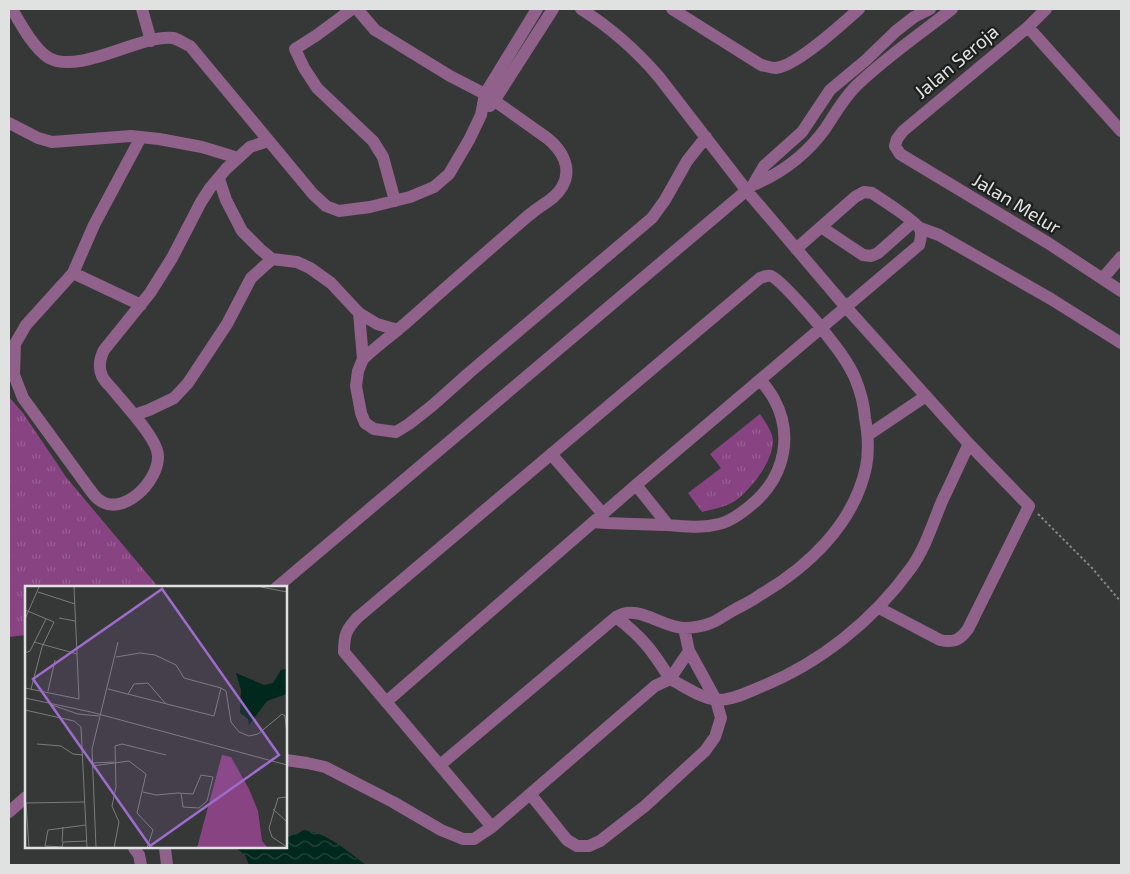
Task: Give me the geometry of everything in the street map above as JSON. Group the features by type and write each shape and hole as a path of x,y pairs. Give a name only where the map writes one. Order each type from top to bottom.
{"street":[{"path":"12,9 23,28 40,50 48,58 61,62 85,60 150,40 173,38 190,46 312,194 326,206 339,211 370,207 395,201 434,187 449,174 469,140 537,9"},
{"path":"142,9 150,40"},
{"path":"352,9 317,35 295,48 304,68 317,88 373,141 383,157 395,201"},
{"path":"357,9 375,30 450,76 490,97 555,144 565,159 567,172 563,186 556,195 503,237 363,359 358,371 356,386 360,413 365,423 374,429 396,432 410,424 652,218 687,161 706,138"},
{"path":"490,97 553,9"},
{"path":"581,9 615,33 646,62 706,138 750,188 796,249 845,306 969,444 1029,506 963,637 949,642 940,640 879,608"},
{"path":"672,9 761,66 777,68 789,64 811,49 859,9"},
{"path":"278,586 750,188 774,176 807,150 826,128 845,98 870,65 880,46 914,17 930,9"},
{"path":"750,188 764,166 802,132 830,90 890,55 952,9"},
{"name":"Jalan Seroja","path":"895,146 897,139 903,132 1046,9"},
{"path":"1028,26 1121,131"},
{"path":"9,123 38,138 52,142 131,136 159,138 202,147 238,158"},
{"path":"141,137 94,225 73,273 26,325 14,344 14,375 23,398 98,500 110,504 120,504 136,496 146,487 155,471 159,456 150,436 102,376 100,359 104,350 150,293 172,258 201,202 219,178 250,147 268,141"},
{"name":"Jalan Melur","path":"895,146 900,154 1121,290"},
{"path":"219,178 226,200 242,231 260,249 272,259 297,262 310,268 331,283 359,313 377,324 398,330"},
{"path":"796,249 855,197 864,192 872,193 916,225 939,234 1035,289 1121,343"},
{"path":"820,227 863,254 871,256 878,253 916,225"},
{"path":"386,702 845,306 919,245 921,237 916,225"},
{"path":"1102,278 1121,257"},
{"path":"134,415 150,410 174,398 188,383 227,324 251,278 272,259"},
{"path":"73,273 141,305"},
{"path":"440,765 616,617 632,612 642,614 665,624 684,628 712,623 776,586 800,568 822,548 842,521 858,493 866,466 868,435 864,409 855,379 843,356 821,328 773,277 766,276 760,278 357,618 348,629 344,639 344,652 492,827"},
{"path":"359,313 363,359"},
{"path":"551,454 598,518 693,528 720,524 746,510 768,489 780,468 785,440 783,419 774,399 761,380"},
{"path":"868,435 926,396"},
{"path":"616,617 635,631 653,650 670,679 716,700 740,696 780,680 816,658 856,629 879,608 912,567 926,542 969,444"},
{"path":"636,486 668,525"},
{"path":"531,795 567,840 577,846 589,846 600,841 652,800 705,752 715,737 721,718 716,700 689,651 684,628"},
{"path":"288,760 307,762 325,768 393,802 440,830 462,839 474,839 531,795 655,686 670,679 689,651"},
{"path":"9,812 25,798"},
{"path":"135,849 139,855 141,865"},
{"path":"165,849 167,865"}],"path":[{"path":"1029,506 1092,568 1121,602"}],"green space":[{"path":"9,397 23,413 66,477 157,586 25,586 25,635 9,637"},
{"path":"760,414 773,438 772,450 765,465 756,480 735,501 702,512 688,493 721,468 710,454"}],"water":[{"path":"304,830 313,832 344,848 366,865 249,865 245,855 237,849 288,849 288,837"}]}
